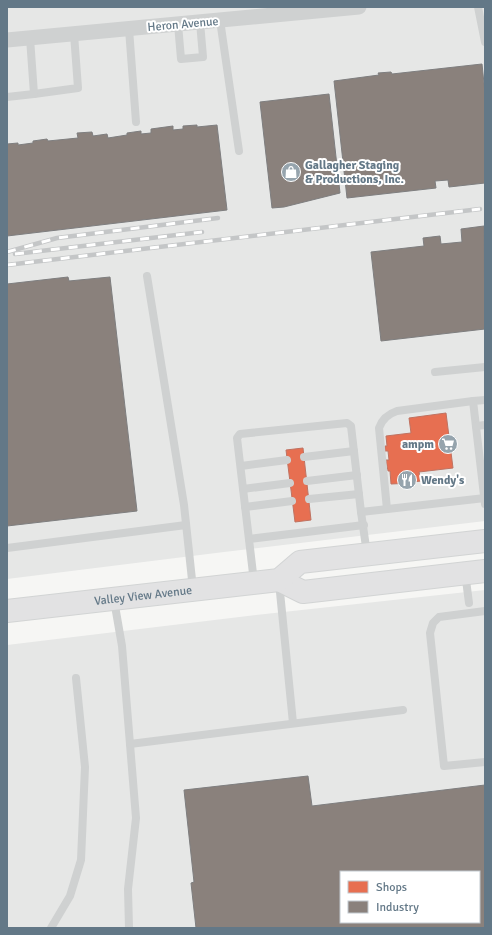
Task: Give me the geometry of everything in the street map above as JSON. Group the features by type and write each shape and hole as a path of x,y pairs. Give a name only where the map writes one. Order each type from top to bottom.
{"main road":[{"path":"476,576 303,592 279,580 300,562 485,541"},
{"name":"Valley View Avenue","path":"7,611 279,580"}],"street":[{"name":"Heron Avenue","path":"7,40 322,9 359,7"}],"lane":[{"path":"478,7 485,42"},
{"path":"220,20 239,151"},
{"path":"178,24 181,60 203,57 200,22"},
{"path":"129,29 136,122"},
{"path":"7,97 78,88 74,34"},
{"path":"30,38 34,94"},
{"path":"147,276 184,505 193,590"},
{"path":"435,372 485,367"},
{"path":"387,509 378,428 384,418 397,411 485,400"},
{"path":"361,512 485,501 482,446 476,426 473,401"},
{"path":"254,583 237,438 240,434 348,423 351,426 367,555"},
{"path":"476,426 485,425"},
{"path":"304,457 354,451"},
{"path":"240,466 288,460"},
{"path":"307,481 357,475"},
{"path":"243,489 290,483"},
{"path":"309,499 359,494"},
{"path":"245,507 292,501"},
{"path":"7,548 186,525"},
{"path":"249,539 364,525"},
{"path":"469,603 476,576"},
{"path":"279,580 293,723"},
{"path":"114,599 122,646 136,818 128,890 129,928"},
{"path":"485,611 439,617 433,623 430,633 444,766 485,762"},
{"path":"51,928 70,896 81,860 85,767 76,678"},
{"path":"130,744 402,710"}],"shaded area":[{"path":"7,7 485,7 485,521 7,579"},
{"path":"485,590 485,928 7,928 7,645 256,615"}],"building: Shops":[{"path":"446,413 453,468 419,472 421,481 391,484 390,471 388,471 386,460 389,460 388,451 385,451 385,446 387,446 386,436 411,433 409,418"},
{"path":"303,448 311,520 295,522 286,450"}],"building: Industry":[{"path":"482,64 485,93 485,183 449,187 448,180 435,181 436,188 347,198 334,81 379,75 378,73 391,72 392,74"},
{"path":"329,94 340,193 284,207 272,208 260,102"},
{"path":"197,125 197,127 217,125 227,210 7,236 7,144 18,143 18,145 47,139 48,141 78,138 77,133 92,132 93,136 107,134 108,138 141,131 141,134 151,133 151,129 173,126 173,130 183,129 183,126"},
{"path":"484,226 485,329 381,341 371,252 424,246 423,238 440,236 441,244 462,242 461,229"},
{"path":"68,277 69,281 110,277 137,511 7,526 7,284"},
{"path":"308,776 312,806 485,785 485,928 196,928 191,883 194,882 184,790"}],"railway":[{"path":"7,265 480,209"},
{"path":"7,252 57,238 218,218"},
{"path":"15,254 202,232"}],"place":[{"name":"Gallagher Staging & Productions, Inc.","path":"291,172"},
{"name":"ampm","path":"448,444"},
{"name":"Wendy's","path":"407,480"}]}
